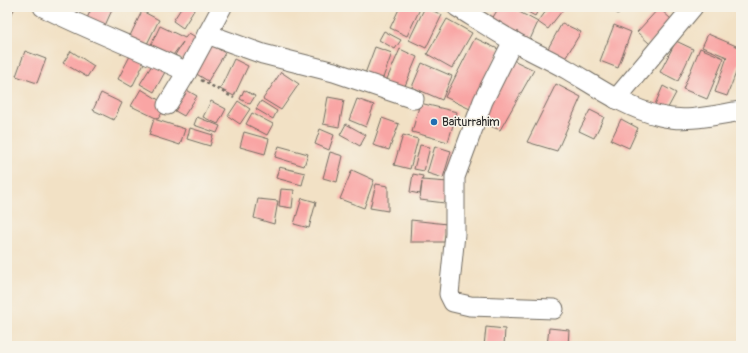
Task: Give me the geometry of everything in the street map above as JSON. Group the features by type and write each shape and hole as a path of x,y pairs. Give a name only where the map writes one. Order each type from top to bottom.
{"street":[{"path":"43,7 187,72"},
{"path":"167,105 187,72 222,7"},
{"path":"457,7 513,41 548,58 616,99 641,110 663,117 678,118 703,117 741,111"},
{"path":"616,99 693,7"},
{"path":"207,34 263,54 368,82 414,99"},
{"path":"513,41 483,101 455,177 455,234 449,294 453,302 470,306 554,309"}],"path":[{"path":"187,72 234,98"}],"building":[{"path":"7,7 15,8 7,22"},
{"path":"92,7 105,7 112,10 103,30 85,23"},
{"path":"182,7 196,7 183,28 173,21"},
{"path":"400,7 415,7 420,9 407,36 390,28"},
{"path":"425,7 442,15 426,48 409,40"},
{"path":"499,7 510,7 538,22 528,44 488,26"},
{"path":"519,7 540,7 535,16"},
{"path":"549,7 565,7 548,29 538,22"},
{"path":"608,7 623,7 618,14"},
{"path":"659,8 672,20 650,44 637,32"},
{"path":"142,11 159,20 145,48 128,40"},
{"path":"447,19 472,33 452,68 427,54"},
{"path":"562,23 581,32 563,62 546,52"},
{"path":"614,25 631,32 618,68 600,61"},
{"path":"160,26 185,38 189,33 202,41 188,63 175,55 183,42 173,55 148,51"},
{"path":"384,31 401,40 395,49 379,40"},
{"path":"708,34 741,48 741,60 727,96 715,92 727,57 702,47"},
{"path":"475,38 500,50 470,109 445,97"},
{"path":"676,41 693,49 678,81 660,72"},
{"path":"207,42 225,53 208,81 190,70"},
{"path":"375,47 392,53 380,86 363,79"},
{"path":"700,48 724,58 707,99 683,89"},
{"path":"400,49 417,57 402,93 384,86"},
{"path":"25,51 46,59 37,83 16,76"},
{"path":"71,51 94,66 87,77 63,63"},
{"path":"130,56 144,63 132,87 118,79"},
{"path":"234,59 248,66 234,96 220,89"},
{"path":"511,59 534,70 500,130 476,120"},
{"path":"422,63 452,76 442,100 412,87"},
{"path":"152,65 165,72 154,92 140,84"},
{"path":"281,72 299,84 281,110 263,99"},
{"path":"556,84 581,97 557,151 527,142"},
{"path":"663,86 676,93 663,117 653,109"},
{"path":"183,88 197,96 184,116 170,108"},
{"path":"141,89 167,105 158,119 131,106"},
{"path":"244,90 255,96 250,104 240,99"},
{"path":"101,93 122,103 114,120 93,110"},
{"path":"328,97 344,100 339,127 323,124"},
{"path":"357,99 374,105 366,127 349,120"},
{"path":"211,101 226,109 218,124 203,117"},
{"path":"238,101 250,109 240,124 228,116"},
{"path":"261,101 277,111 273,119 256,109"},
{"name":"Baiturrahim","path":"420,103 457,112 448,142 412,132"},
{"path":"590,110 604,117 594,138 579,131"},
{"path":"252,113 273,124 267,135 246,124"},
{"path":"197,117 220,126 217,133 194,125"},
{"path":"382,118 399,124 389,150 373,145"},
{"path":"154,119 185,129 180,145 149,135"},
{"path":"621,119 638,128 629,148 611,140"},
{"path":"346,124 366,135 360,146 340,135"},
{"path":"190,128 213,135 210,146 187,139"},
{"path":"320,129 334,135 329,150 315,144"},
{"path":"244,132 269,139 265,154 240,147"},
{"path":"403,135 418,139 410,169 394,165"},
{"path":"420,145 430,147 424,171 414,169"},
{"path":"279,146 308,154 304,166 275,157"},
{"path":"435,146 451,151 443,178 427,173"},
{"path":"330,152 343,156 337,182 323,178"},
{"path":"279,167 305,173 302,185 276,178"},
{"path":"352,170 374,180 364,208 340,199"},
{"path":"413,174 423,176 422,180 448,182 445,203 420,200 422,182 420,194 410,192"},
{"path":"376,184 388,186 388,211 370,208"},
{"path":"281,189 294,190 292,208 279,206"},
{"path":"302,198 316,202 309,228 294,224"},
{"path":"258,199 278,201 274,224 254,218"},
{"path":"411,220 447,224 446,242 410,242"},
{"path":"486,327 505,329 504,346 484,346"},
{"path":"549,328 569,330 568,346 547,346"}],"place":[{"name":"Baiturrahim","path":"434,122"}]}
